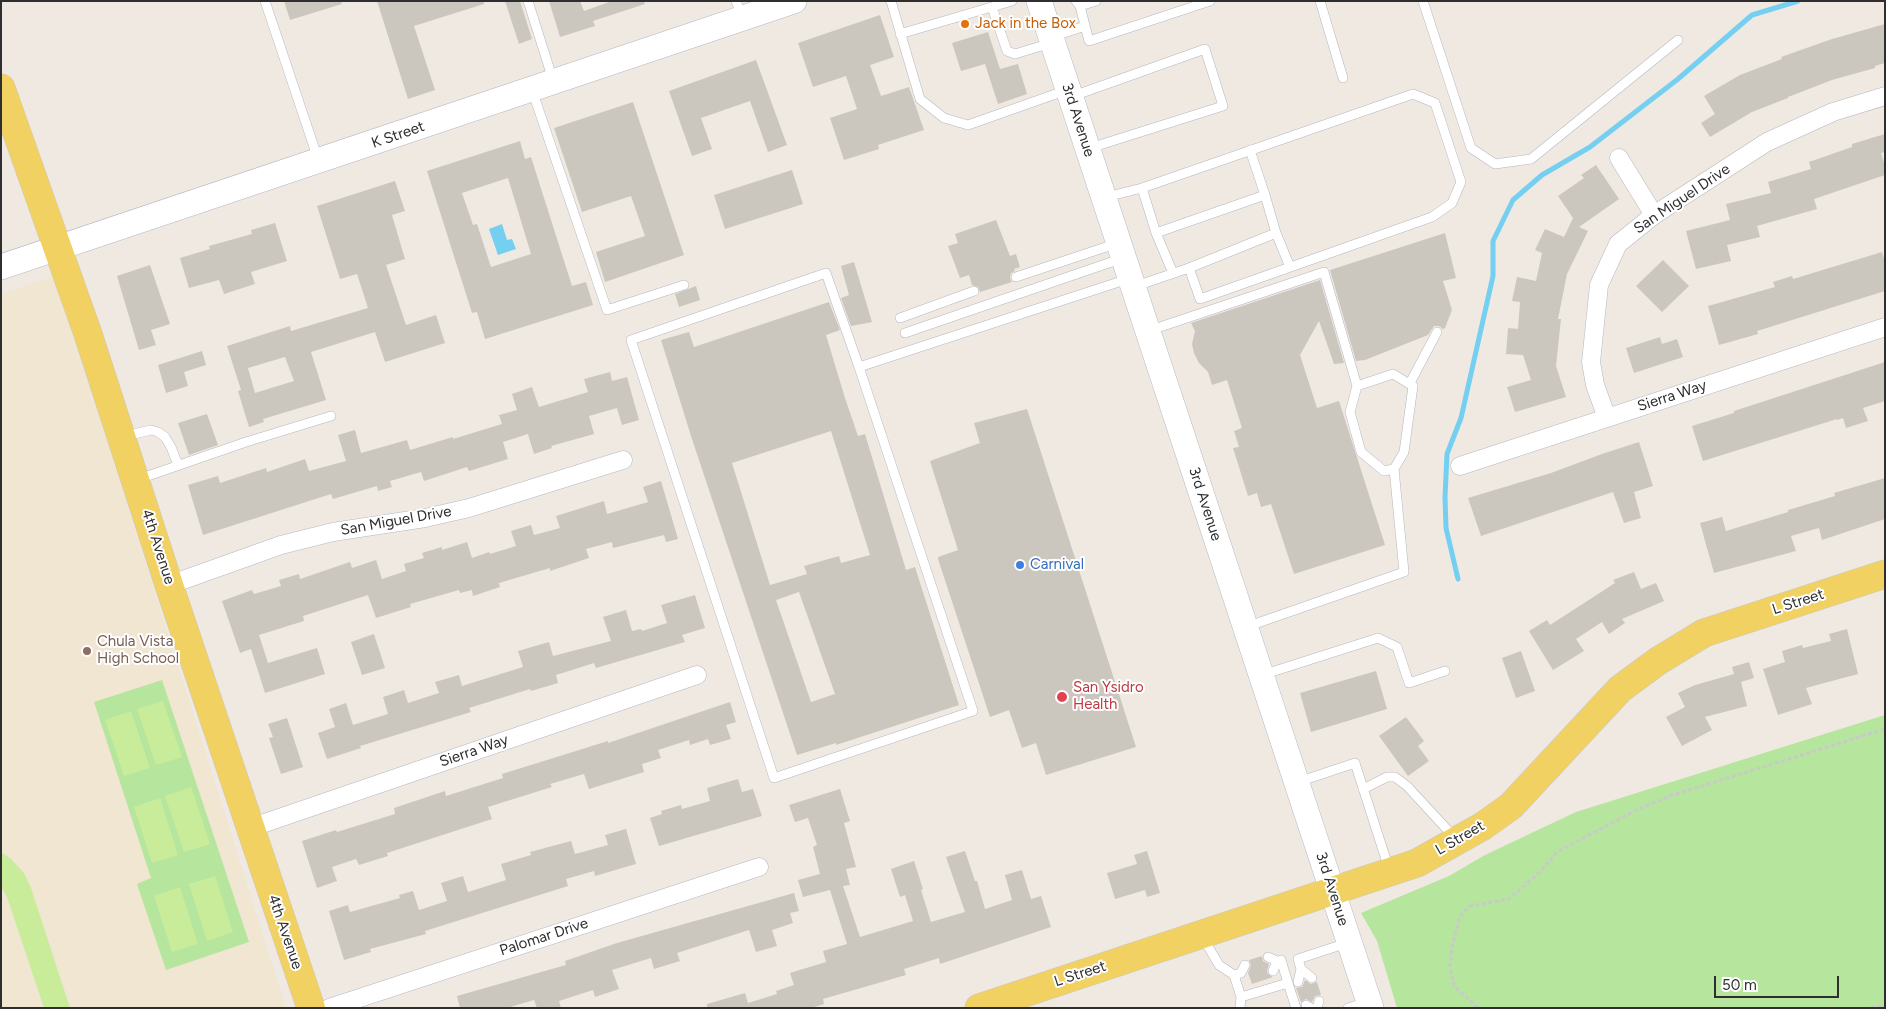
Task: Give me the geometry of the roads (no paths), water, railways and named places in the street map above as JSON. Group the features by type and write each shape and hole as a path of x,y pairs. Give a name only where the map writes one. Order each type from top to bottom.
{"main road":[{"name":"3rd Avenue","path":"1039,1 1350,942 1363,1006"},
{"name":"K Street","path":"1,267 543,86 739,10 780,4"},
{"name":"4th Avenue","path":"1,88 122,437 311,1008"},
{"name":"L Street","path":"979,1008 1416,863 1483,826 1511,806 1620,689 1658,661 1704,633 1885,574"}],"street":[{"name":"San Miguel Drive","path":"1607,418 1595,385 1592,362 1599,285 1618,244 1654,215 1767,142 1833,112 1885,96"},
{"path":"1619,158 1654,215"},
{"name":"Sierra Way","path":"1460,466 1885,327"},
{"name":"San Miguel Drive","path":"170,585 281,545 333,532 425,518 469,508 623,460"},
{"name":"Sierra Way","path":"250,828 698,674"},
{"name":"Palomar Drive","path":"329,1008 759,867"}],"lane":[{"path":"265,1 319,161"},
{"path":"528,1 543,86 607,310 684,285"},
{"path":"890,1 920,99 944,118 968,124 1205,49 1223,106 1088,149"},
{"path":"900,34 1012,1"},
{"path":"1096,1 1078,4 1089,41 1210,1"},
{"path":"1320,1 1343,78"},
{"path":"1423,1 1471,148 1495,164 1532,159 1678,40"},
{"path":"992,7 1006,51 1015,54 1085,26"},
{"path":"1104,198 1142,188 1413,94 1435,103 1462,182 1452,203 1432,217 1200,299 1189,268"},
{"path":"1250,150 1276,233 1290,267"},
{"path":"1142,188 1156,233 1173,273"},
{"path":"1156,233 1265,195"},
{"path":"1016,277 1127,266 1173,273 1276,233"},
{"path":"905,333 1127,266"},
{"path":"860,367 1127,266"},
{"path":"1148,331 1324,272 1357,386 1350,412 1361,452 1384,471 1394,469"},
{"path":"826,273 860,367 973,711 774,778 631,340 826,273"},
{"path":"900,318 974,291"},
{"path":"1410,384 1437,332"},
{"path":"1246,627 1404,572 1394,469 1404,452 1414,386 1393,374 1357,386"},
{"path":"136,480 246,442 331,416"},
{"path":"122,437 151,430 158,432 165,437 178,465"},
{"path":"1262,675 1378,638 1397,647 1409,683 1445,671"},
{"path":"1297,782 1355,762 1390,872"},
{"path":"1363,788 1387,778 1396,777 1407,786 1457,841"},
{"path":"1200,934 1219,965 1250,978"},
{"path":"1275,959 1298,959 1350,942"},
{"path":"1273,971 1275,959"},
{"path":"1275,959 1288,982 1296,1008"},
{"path":"1298,959 1301,969 1298,982"},
{"path":"1240,1008 1241,997 1238,974 1245,964"},
{"path":"1301,969 1312,978"},
{"path":"1241,997 1288,982"}],"water":[{"path":"502,224 507,240 512,239 516,249 498,255 489,229"}],"waterway":[{"path":"1458,579 1446,528 1447,454 1461,418 1493,276 1493,241 1513,200 1542,175 1590,147 1678,79 1752,15 1798,1"}],"place":[{"name":"Jack in the Box","path":"965,24"},
{"name":"Carnival","path":"1020,565"},
{"name":"Chula Vista High School","path":"87,651"},
{"name":"San Ysidro Health","path":"1062,697"}]}
